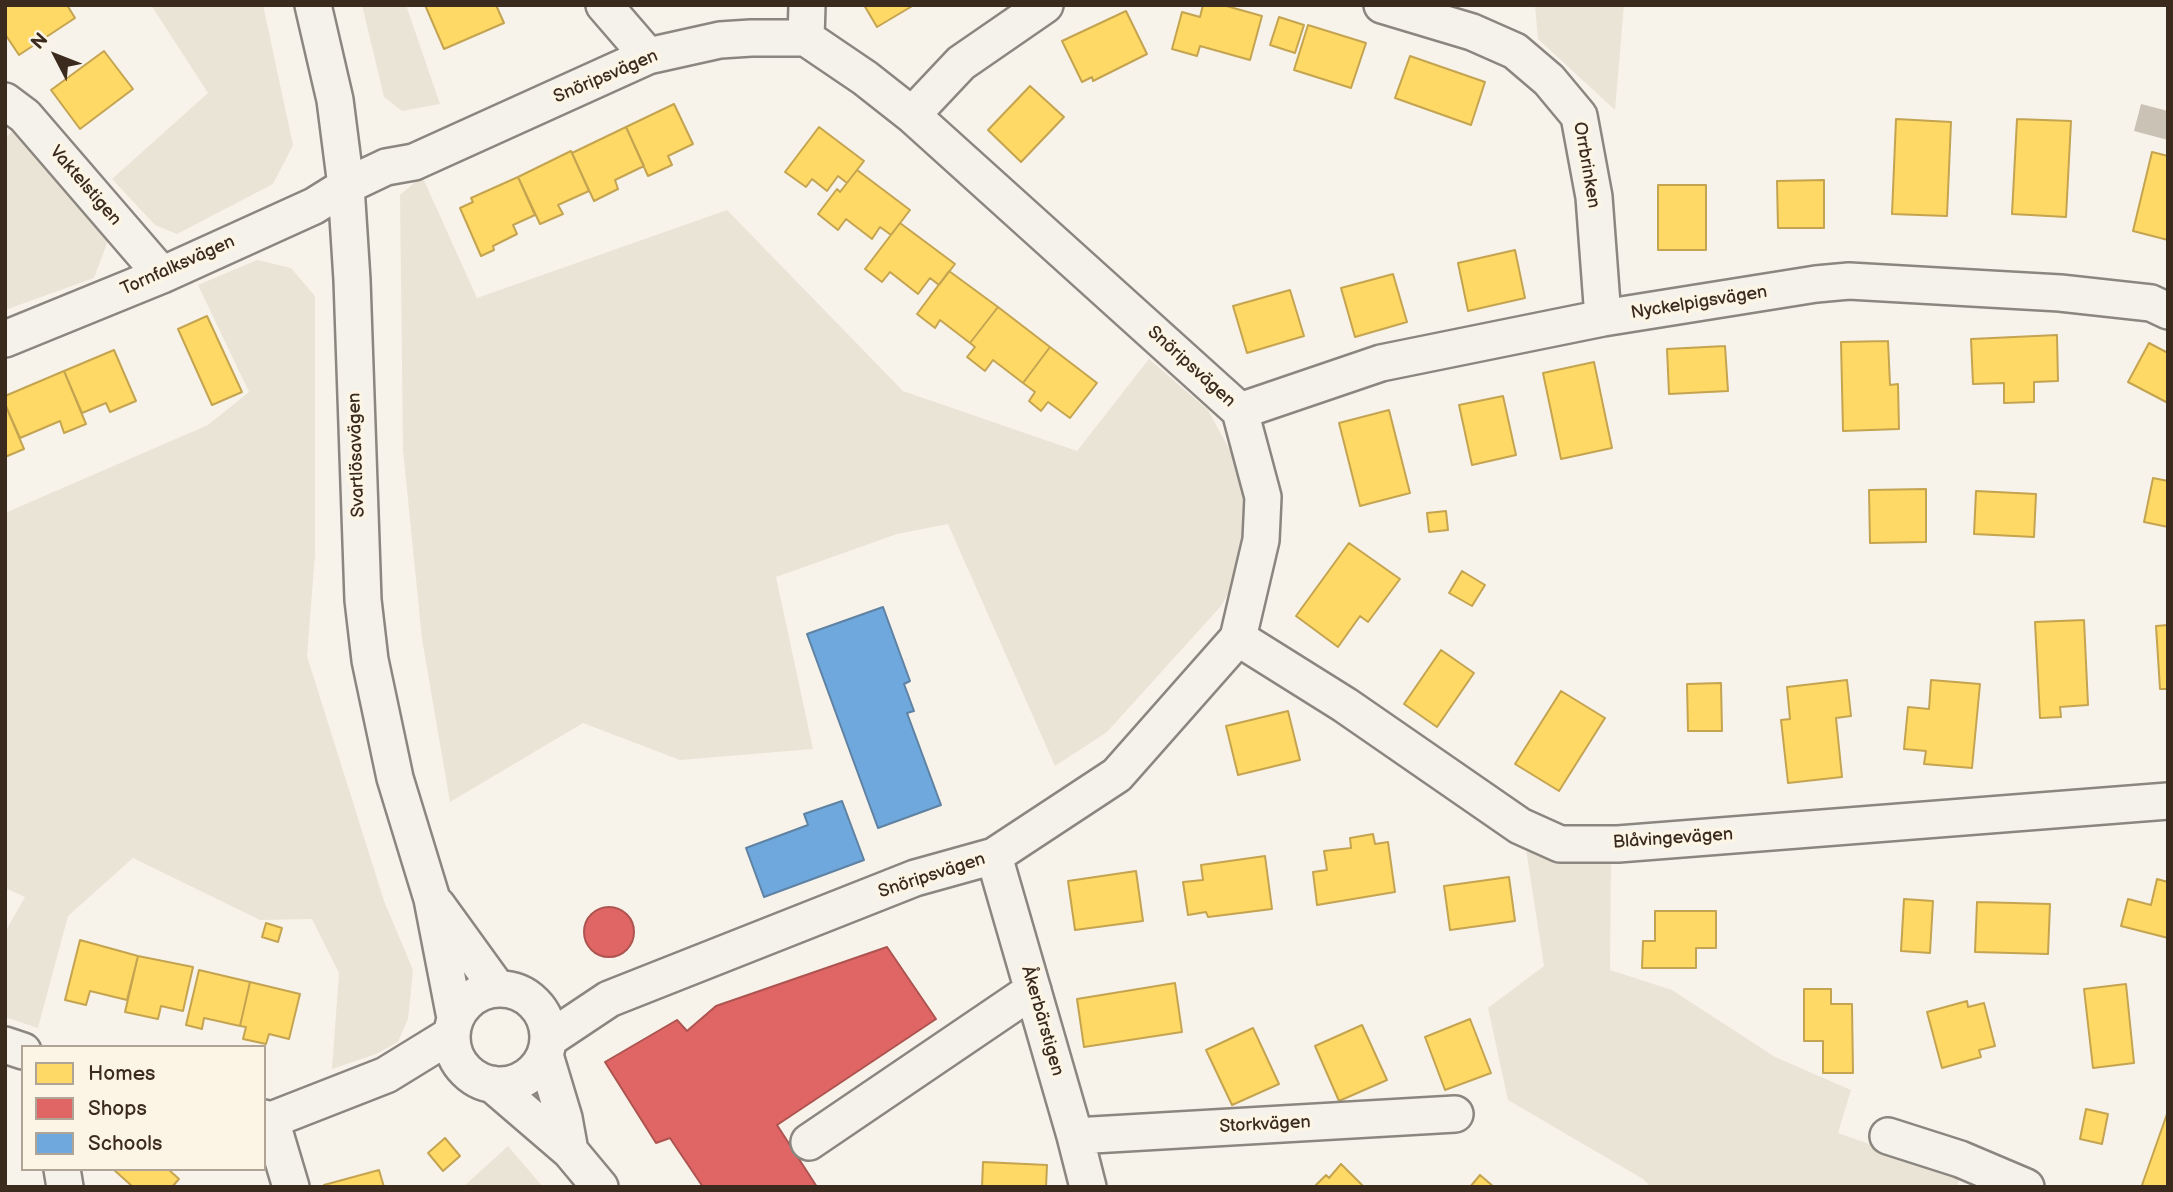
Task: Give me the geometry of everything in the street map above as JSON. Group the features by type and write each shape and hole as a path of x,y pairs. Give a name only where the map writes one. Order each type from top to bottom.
{"street":[{"name":"Svartlösavägen","path":"313,5 335,100 346,186 352,280 361,558 370,660 395,778 432,899 453,1027"},
{"path":"604,5 648,56"},
{"path":"912,115 961,63 1045,5"},
{"name":"Orrbrinken","path":"1382,5 1472,32 1515,51 1549,80 1579,116 1594,197 1604,318"},
{"name":"Snöripsvägen","path":"346,186 386,167 414,162 648,56 806,22 865,78 912,115 1240,411 1263,497 1261,540 1238,638 1117,775 994,856 915,878 609,999 591,998 545,1034"},
{"name":"Vaktelstigen","path":"5,101 25,116 162,275"},
{"name":"Tornfalksvägen","path":"5,339 162,275 314,206 346,186"},
{"name":"Nyckelpigsvägen","path":"1240,411 1381,363 1604,318 1816,284 1849,281 2060,293 2151,303 2168,311"},
{"name":"Blåvingevägen","path":"1238,638 1345,705 1520,826 1560,844 1618,844 2168,801"},
{"name":"Åkerbärstigen","path":"994,856 1088,1187"},
{"name":"Svartlösavägen","path":"432,899 497,988"},
{"path":"291,1187 268,1119 386,1075 453,1027 465,1003 480,992 497,988 513,989 528,996 545,1034 570,1151"},
{"path":"809,1142 1033,990"},
{"path":"453,1027 454,1053 478,1077 570,1151 600,1187"},
{"path":"386,1075 478,1077 509,1084 524,1079 537,1069 545,1034"},
{"name":"Storkvägen","path":"1075,1136 1455,1114"},
{"path":"1888,1136 1960,1159 2026,1187"}],"shaded area":[{"path":"151,5 263,5 293,145 273,184 177,234 155,225 112,179 208,93"},
{"path":"362,5 406,5 440,104 402,111 384,97"},
{"path":"1535,5 1624,5 1615,110 1538,39"},
{"path":"2141,104 2168,111 2168,140 2134,131"},
{"path":"12,131 109,238 94,278 5,310 5,139"},
{"path":"422,176 477,298 727,210 903,391 1077,451 1149,359 1208,410 1238,465 1254,549 1221,606 1107,732 1055,766 948,524 897,534 776,577 813,749 680,760 583,723 450,802 422,639 403,450 400,195"},
{"path":"257,260 291,268 315,296 315,554 307,656 384,901 413,970 408,1019 398,1042 376,1054 332,1069 339,973 312,919 260,920 133,858 68,916 38,1028 5,1017 5,932 25,897 5,888 5,513 208,425 249,392 198,285"},
{"path":"1524,836 1611,855 1610,970 1672,990 1775,1057 1851,1090 1838,1133 1960,1176 1957,1187 1651,1187 1643,1179 1508,1100 1488,1008 1544,966"},
{"path":"508,1146 543,1187 463,1187"}],"building: Homes":[{"path":"5,5 67,5 75,18 19,55 5,34"},
{"path":"425,5 496,5 504,23 444,49"},
{"path":"864,5 914,5 877,27"},
{"path":"1203,5 1223,5 1262,16 1250,60 1200,46 1197,56 1172,49 1182,12 1200,17"},
{"path":"1126,11 1147,54 1093,81 1092,77 1082,82 1062,41"},
{"path":"1279,17 1304,25 1295,53 1270,45"},
{"path":"1308,25 1366,43 1351,88 1294,70"},
{"path":"104,51 133,89 80,129 51,90"},
{"path":"1410,56 1485,82 1471,125 1395,98"},
{"path":"1030,86 1064,117 1021,162 988,130"},
{"path":"674,104 693,144 668,156 672,165 648,176 626,127"},
{"path":"1896,119 1951,122 1947,216 1892,214"},
{"path":"2017,119 2071,121 2066,217 2012,214"},
{"path":"626,127 644,166 615,180 618,189 594,201 572,153"},
{"path":"819,127 864,161 847,183 838,176 827,191 812,179 806,187 785,172"},
{"path":"571,151 589,191 558,205 563,214 540,224 518,177"},
{"path":"2152,152 2168,156 2168,240 2133,231"},
{"path":"857,170 910,210 891,235 880,227 872,239 846,219 838,230 818,214 837,189 840,192"},
{"path":"518,177 535,215 513,225 517,234 493,246 494,250 481,256 460,208 473,202 471,198"},
{"path":"1824,180 1824,228 1778,228 1777,181"},
{"path":"1658,185 1706,185 1706,250 1658,250"},
{"path":"900,223 955,264 939,285 930,278 918,294 890,272 882,282 865,269"},
{"path":"1515,250 1525,298 1468,311 1458,263"},
{"path":"949,271 998,307 970,343 940,320 935,328 917,314"},
{"path":"1393,274 1407,322 1355,337 1341,288"},
{"path":"1290,290 1304,336 1247,353 1233,306"},
{"path":"998,307 1050,347 1023,383 993,360 985,371 967,357 975,347 970,343"},
{"path":"207,316 242,392 212,405 178,329"},
{"path":"2057,335 2058,381 2034,382 2034,402 2004,403 2004,383 1973,384 1971,339"},
{"path":"1888,341 1890,385 1898,384 1899,429 1843,431 1841,342"},
{"path":"2149,343 2168,353 2168,403 2128,382"},
{"path":"1725,346 1728,391 1669,394 1667,349"},
{"path":"1050,347 1097,383 1070,418 1048,402 1041,411 1029,401 1035,392 1023,383"},
{"path":"114,350 136,401 110,412 106,403 82,413 64,371"},
{"path":"1594,362 1612,448 1561,459 1543,373"},
{"path":"64,371 86,424 64,433 60,421 20,438 5,404 5,396"},
{"path":"1503,396 1516,455 1472,465 1459,405"},
{"path":"5,404 24,449 5,457"},
{"path":"1389,410 1410,493 1360,506 1339,423"},
{"path":"2153,478 2168,481 2168,527 2144,522"},
{"path":"1926,489 1926,542 1870,543 1869,490"},
{"path":"1976,491 2036,494 2034,537 1974,534"},
{"path":"1446,511 1448,530 1429,532 1427,513"},
{"path":"1349,543 1400,579 1368,622 1360,616 1338,647 1296,616"},
{"path":"1462,571 1485,585 1472,606 1449,593"},
{"path":"2084,620 2088,705 2060,707 2061,717 2040,718 2035,622"},
{"path":"2168,625 2168,689 2160,689 2156,626"},
{"path":"1441,650 1474,673 1437,727 1404,704"},
{"path":"1847,680 1851,716 1836,718 1842,777 1788,783 1781,720 1790,719 1787,687"},
{"path":"1931,680 1980,684 1972,768 1924,764 1926,751 1904,749 1908,707 1929,709"},
{"path":"1721,683 1722,731 1688,731 1687,684"},
{"path":"1561,691 1605,718 1559,791 1515,764"},
{"path":"1288,711 1300,760 1238,775 1226,726"},
{"path":"1373,834 1375,844 1388,842 1395,892 1317,905 1313,872 1327,870 1324,851 1351,848 1350,838"},
{"path":"1265,856 1272,909 1208,917 1206,912 1188,915 1183,882 1203,880 1201,865"},
{"path":"1136,871 1143,921 1075,930 1068,881"},
{"path":"1509,877 1515,921 1450,930 1444,886"},
{"path":"2157,879 2168,882 2168,938 2121,926 2128,899 2151,905"},
{"path":"1904,899 1933,901 1930,953 1901,951"},
{"path":"1977,902 2050,904 2048,954 1975,952"},
{"path":"1655,911 1716,911 1716,948 1696,948 1696,968 1642,968 1643,941 1655,941"},
{"path":"266,923 282,928 278,942 262,937"},
{"path":"80,940 138,956 127,1000 90,991 86,1005 65,1000"},
{"path":"138,956 193,967 183,1011 161,1006 158,1019 125,1012"},
{"path":"199,970 250,982 240,1026 204,1018 202,1029 186,1025"},
{"path":"250,982 300,994 289,1039 269,1034 266,1044 243,1039 246,1027 240,1026"},
{"path":"1175,983 1182,1032 1084,1047 1077,999"},
{"path":"2126,984 2134,1063 2093,1068 2084,989"},
{"path":"1804,989 1831,989 1831,1004 1852,1004 1853,1073 1823,1073 1823,1041 1804,1041"},
{"path":"1967,1001 1968,1007 1984,1003 1995,1046 1979,1050 1981,1057 1942,1068 1927,1012"},
{"path":"1470,1019 1491,1073 1445,1090 1425,1037"},
{"path":"1362,1025 1387,1080 1339,1101 1315,1046"},
{"path":"1253,1028 1279,1084 1232,1105 1206,1050"},
{"path":"2086,1109 2108,1114 2102,1144 2080,1139"},
{"path":"2167,1114 2168,1187 2147,1187 2142,1185"},
{"path":"445,1138 460,1156 443,1171 428,1153"},
{"path":"983,1162 1047,1165 1046,1187 982,1187"},
{"path":"1341,1164 1364,1187 1314,1187 1326,1175 1329,1178"},
{"path":"379,1170 384,1187 324,1187 324,1185"},
{"path":"115,1171 170,1171 179,1179 172,1187 133,1187"},
{"path":"1480,1175 1494,1187 1470,1187"}],"building: Shops":[{"path":"609,907 627,914 634,932 627,950 609,957 591,950 584,932 591,914"},
{"path":"887,947 936,1019 777,1125 817,1187 703,1187 670,1138 656,1143 605,1062 677,1020 687,1031 716,1006"}],"building: Schools":[{"path":"883,607 910,681 904,684 914,711 907,713 941,805 878,828 807,634"},
{"path":"842,801 864,860 764,897 746,848 808,825 804,814"}]}
